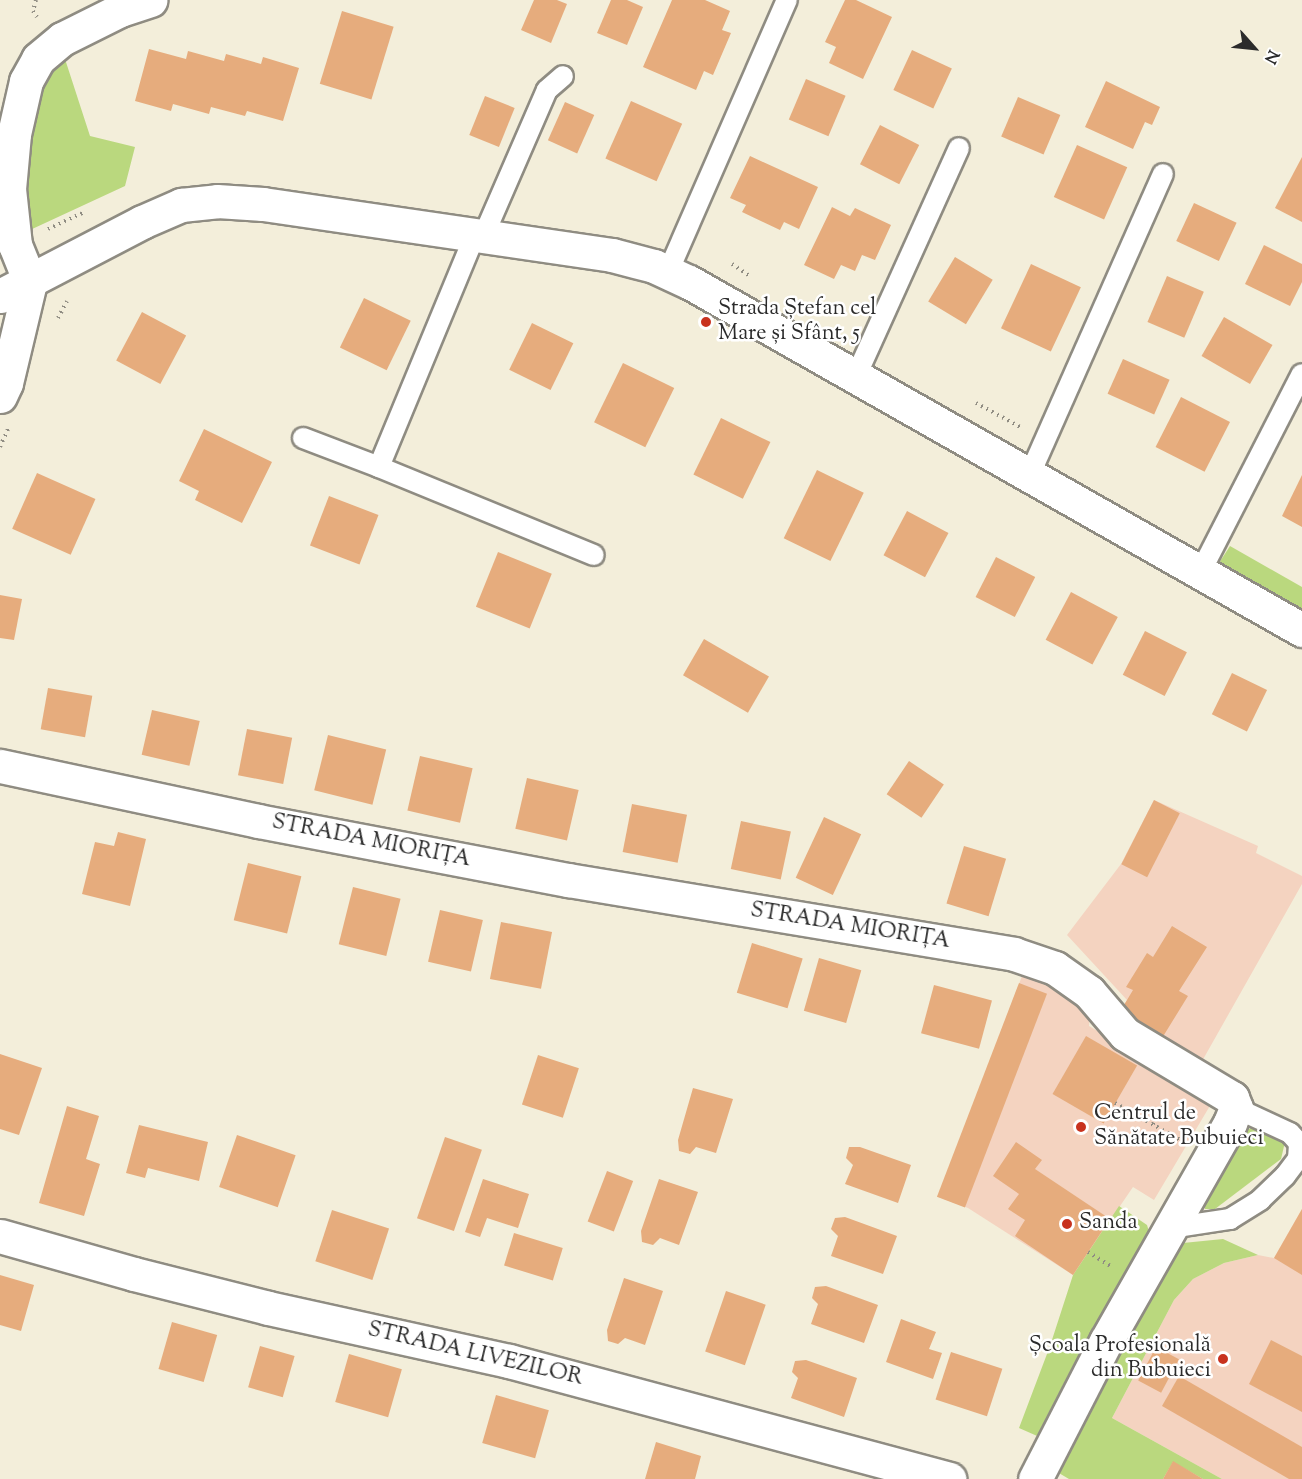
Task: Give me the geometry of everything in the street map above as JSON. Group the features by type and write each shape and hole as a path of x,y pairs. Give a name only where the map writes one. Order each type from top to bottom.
{"street":[{"path":"5,412 6,383 30,282 15,244 9,189 14,134 26,81 38,58 62,39 120,10 150,0"},
{"path":"0,296 181,205 216,201 263,204 612,255 668,272 1030,474 1302,630"},
{"name":"STRADA MIORIȚA","path":"0,766 258,821 568,880 1014,954 1055,968 1089,992 1125,1034 1232,1098 1236,1108"},
{"path":"1035,1479 1106,1341 1211,1157 1236,1108"},
{"name":"STRADA LIVEZILOR","path":"0,1236 268,1308 509,1361 949,1479"}],"lane":[{"path":"668,272 787,0"},
{"path":"379,467 479,236 547,90 563,76"},
{"path":"856,376 958,148"},
{"path":"1030,474 1163,174"},
{"path":"1201,571 1302,374"},
{"path":"303,438 594,555"},
{"path":"1170,1228 1230,1219 1260,1200 1285,1176 1298,1159 1299,1143 1290,1132 1236,1108"}],"path":[{"path":"55,325 71,295"},
{"path":"0,447 5,412"},
{"path":"1115,1103 1211,1157"}],"shaded area":[{"path":"1154,800 1258,846 1256,853 1302,876 1302,884 1201,1063 1121,1010 1127,1000 1067,935 1121,864"},
{"name":"Centrul de Sănătate Bubuieci","path":"1022,976 1043,979 1090,1014 1089,1026 1214,1099 1154,1200 1133,1187 1073,1275 968,1208 938,1197"},
{"name":"Școala Profesională din Bubuieci","path":"1302,1209 1302,1479 1222,1479 1112,1418 1174,1300 1193,1279 1224,1263 1258,1255 1274,1258"}],"green space":[{"path":"65,59 90,136 135,147 125,186 30,230 26,201 29,118 40,79 53,62"},
{"path":"1230,546 1302,587 1302,610 1219,563"},
{"path":"1251,1128 1262,1129 1285,1142 1281,1159 1215,1209 1205,1209 1205,1200 1238,1134"},
{"path":"1119,1206 1147,1225 1151,1238 1044,1439 1019,1428 1050,1346 1073,1275"},
{"path":"1223,1239 1258,1255 1224,1263 1193,1279 1174,1300 1112,1418 1222,1479 1203,1479 1173,1462 1163,1479 1069,1479 1052,1469 1173,1244"}],"building":[{"path":"534,0 557,0 567,4 551,43 521,30"},
{"path":"611,0 627,0 643,7 627,45 597,33"},
{"path":"672,0 705,0 730,11 722,30 731,33 713,75 704,71 696,90 643,67"},
{"path":"845,0 856,0 892,17 863,79 829,63 836,47 825,42"},
{"path":"342,11 394,27 371,99 320,84"},
{"path":"149,49 186,59 188,51 224,61 226,54 261,64 263,57 299,68 283,121 247,111 245,116 211,107 209,114 173,104 171,111 135,101"},
{"path":"912,50 952,69 933,108 893,90"},
{"path":"806,79 846,96 828,136 789,120"},
{"path":"1106,81 1160,107 1152,125 1145,122 1133,149 1085,127"},
{"path":"485,96 515,108 499,147 469,135"},
{"path":"1018,97 1060,115 1044,155 1001,137"},
{"path":"631,101 682,124 657,181 605,159"},
{"path":"565,102 594,115 577,153 548,140"},
{"path":"880,125 919,145 899,184 860,164"},
{"path":"1077,145 1127,167 1104,219 1054,197"},
{"path":"750,156 818,187 799,229 784,222 780,230 742,212 746,205 730,198"},
{"path":"1302,157 1302,222 1275,208"},
{"path":"1194,203 1237,223 1219,261 1176,241"},
{"path":"832,207 850,216 855,208 891,225 875,260 862,255 855,271 841,265 834,279 804,265"},
{"path":"1264,245 1302,264 1302,282 1290,306 1245,284"},
{"path":"955,257 993,280 966,324 928,302"},
{"path":"1031,264 1081,287 1051,352 1001,328"},
{"path":"1167,276 1204,292 1184,338 1147,322"},
{"path":"364,298 411,321 387,370 340,347"},
{"path":"142,312 186,335 160,384 116,361"},
{"path":"1224,317 1272,345 1250,384 1202,356"},
{"path":"532,323 573,343 551,390 509,370"},
{"path":"1123,359 1170,380 1154,414 1108,394"},
{"path":"623,363 674,388 645,447 594,422"},
{"path":"1181,397 1230,422 1205,472 1156,447"},
{"path":"721,418 770,442 743,499 693,475"},
{"path":"204,429 272,462 242,523 195,500 199,491 179,481"},
{"path":"817,470 864,493 830,561 784,538"},
{"path":"37,473 95,499 71,555 12,529"},
{"path":"1302,475 1302,527 1282,516"},
{"path":"329,496 378,515 359,564 310,545"},
{"path":"907,511 948,533 925,577 884,555"},
{"path":"498,552 552,574 530,628 476,607"},
{"path":"996,557 1035,577 1015,617 976,597"},
{"path":"1071,592 1118,617 1092,665 1046,640"},
{"path":"0,595 22,599 14,640 0,638"},
{"path":"1145,631 1187,652 1165,696 1123,675"},
{"path":"704,639 769,676 748,713 683,675"},
{"path":"1232,673 1267,690 1247,731 1212,714"},
{"path":"48,688 92,696 85,737 41,729"},
{"path":"152,710 200,721 189,766 142,755"},
{"path":"247,729 292,738 283,784 238,775"},
{"path":"328,735 386,750 372,805 314,790"},
{"path":"420,756 473,768 460,823 407,811"},
{"path":"909,761 944,784 921,818 887,794"},
{"path":"527,778 579,790 567,841 515,829"},
{"path":"1154,800 1180,813 1147,877 1121,864"},
{"path":"632,804 687,815 678,863 623,852"},
{"path":"824,817 861,834 833,895 796,878"},
{"path":"741,821 791,832 781,880 731,869"},
{"path":"118,832 146,839 130,906 82,894 95,842 114,846"},
{"path":"964,846 1006,859 989,916 946,903"},
{"path":"248,863 301,876 287,934 234,920"},
{"path":"353,887 401,899 386,956 339,944"},
{"path":"440,910 483,920 471,972 428,962"},
{"path":"501,922 552,932 541,989 490,979"},
{"path":"1172,926 1207,947 1179,991 1188,996 1159,1043 1121,1010 1133,990 1126,987 1147,953 1153,957"},
{"path":"752,943 803,958 787,1008 737,993"},
{"path":"819,958 861,970 846,1023 804,1011"},
{"path":"1019,983 1047,994 965,1208 937,1197"},
{"path":"934,985 992,1001 979,1049 921,1033"},
{"path":"1086,1036 1137,1066 1104,1124 1052,1094"},
{"path":"0,1054 42,1068 19,1135 0,1129"},
{"path":"538,1055 579,1068 563,1118 522,1104"},
{"path":"693,1088 733,1099 716,1153 696,1147 690,1154 679,1151 678,1140"},
{"path":"67,1106 99,1116 86,1159 100,1164 84,1216 39,1203"},
{"path":"139,1125 208,1142 199,1181 148,1168 145,1178 126,1173"},
{"path":"237,1135 296,1155 278,1207 219,1187"},
{"path":"445,1137 482,1150 454,1231 417,1218"},
{"path":"1016,1142 1042,1160 1035,1169 1110,1219 1073,1275 1015,1236 1025,1220 1008,1209 1019,1194 993,1176"},
{"path":"849,1147 860,1147 911,1165 898,1203 845,1184 853,1165 846,1158"},
{"path":"607,1171 633,1181 614,1231 588,1221"},
{"path":"483,1179 529,1194 518,1228 487,1218 480,1237 465,1232"},
{"path":"659,1179 698,1192 679,1245 660,1238 653,1245 642,1242 641,1231"},
{"path":"1302,1209 1302,1275 1274,1258"},
{"path":"332,1210 389,1229 372,1280 315,1261"},
{"path":"845,1217 897,1236 883,1274 831,1256 838,1236 831,1229 835,1218"},
{"path":"514,1233 563,1248 553,1280 504,1266"},
{"path":"0,1275 34,1285 21,1331 0,1325"},
{"path":"624,1278 663,1291 645,1345 625,1338 618,1344 608,1341 607,1330"},
{"path":"826,1286 878,1305 864,1343 811,1324 818,1304 812,1298 815,1287"},
{"path":"726,1291 766,1305 745,1365 705,1352"},
{"path":"901,1319 936,1332 929,1349 942,1353 933,1379 886,1362"},
{"path":"172,1322 217,1335 204,1382 158,1369"},
{"path":"1271,1340 1302,1356 1302,1412 1249,1384"},
{"path":"260,1346 295,1356 283,1397 248,1387"},
{"path":"1156,1347 1179,1359 1161,1393 1138,1381"},
{"path":"951,1352 1002,1369 987,1416 936,1400"},
{"path":"349,1354 402,1369 388,1417 335,1402"},
{"path":"806,1360 857,1378 844,1417 791,1398 798,1378 792,1372 795,1361"},
{"path":"1179,1376 1302,1447 1302,1479 1289,1479 1162,1406"},
{"path":"496,1395 549,1410 535,1458 482,1443"},
{"path":"656,1442 701,1456 695,1479 645,1479"},
{"path":"1173,1461 1203,1479 1163,1479"}],"place":[{"name":"Strada Ștefan cel Mare și Sfânt, 5","path":"706,322"},
{"name":"Centrul de Sănătate Bubuieci","path":"1081,1127"},
{"name":"Sanda","path":"1067,1224"},
{"name":"Școala Profesională din Bubuieci","path":"1223,1359"}]}
